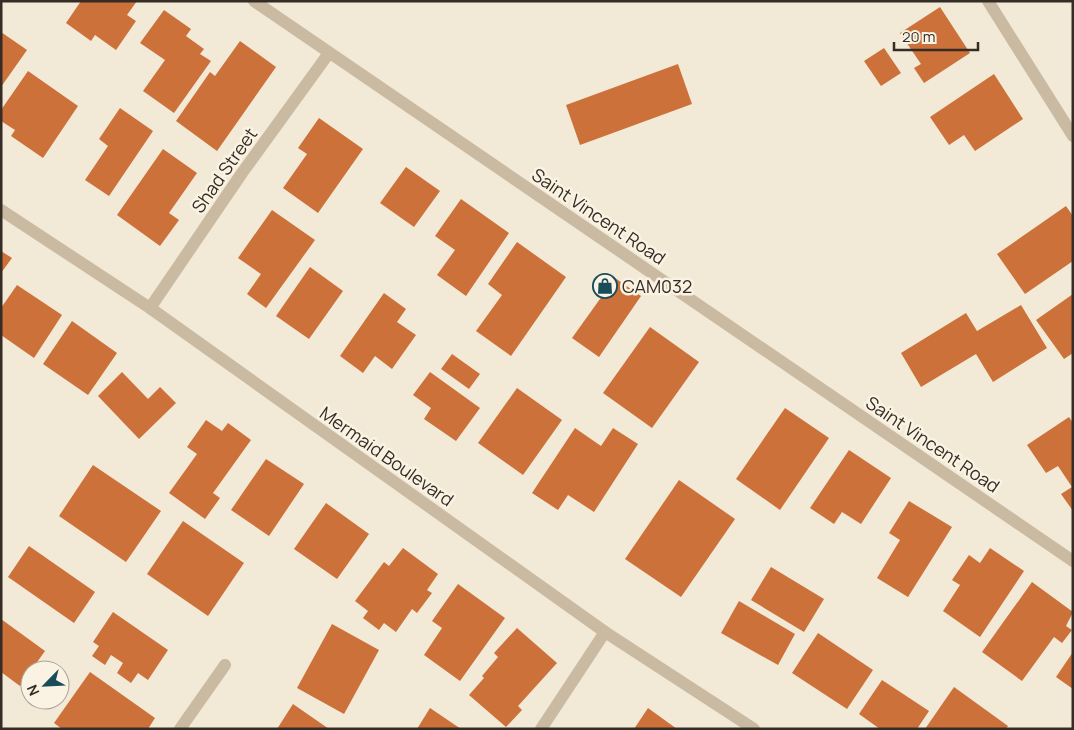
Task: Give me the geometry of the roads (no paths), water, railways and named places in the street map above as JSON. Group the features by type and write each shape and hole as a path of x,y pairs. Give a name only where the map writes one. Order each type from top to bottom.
{"street":[{"name":"Saint Vincent Road","path":"254,1 1073,561"},
{"path":"988,1 1073,136"},
{"name":"Shad Street","path":"150,308 242,173 329,53"},
{"name":"Mermaid Boulevard","path":"1,210 150,308 605,632 754,729"},
{"path":"541,729 605,632"},
{"path":"180,729 224,665"}],"place":[{"name":"CAM032","path":"605,286"}]}
